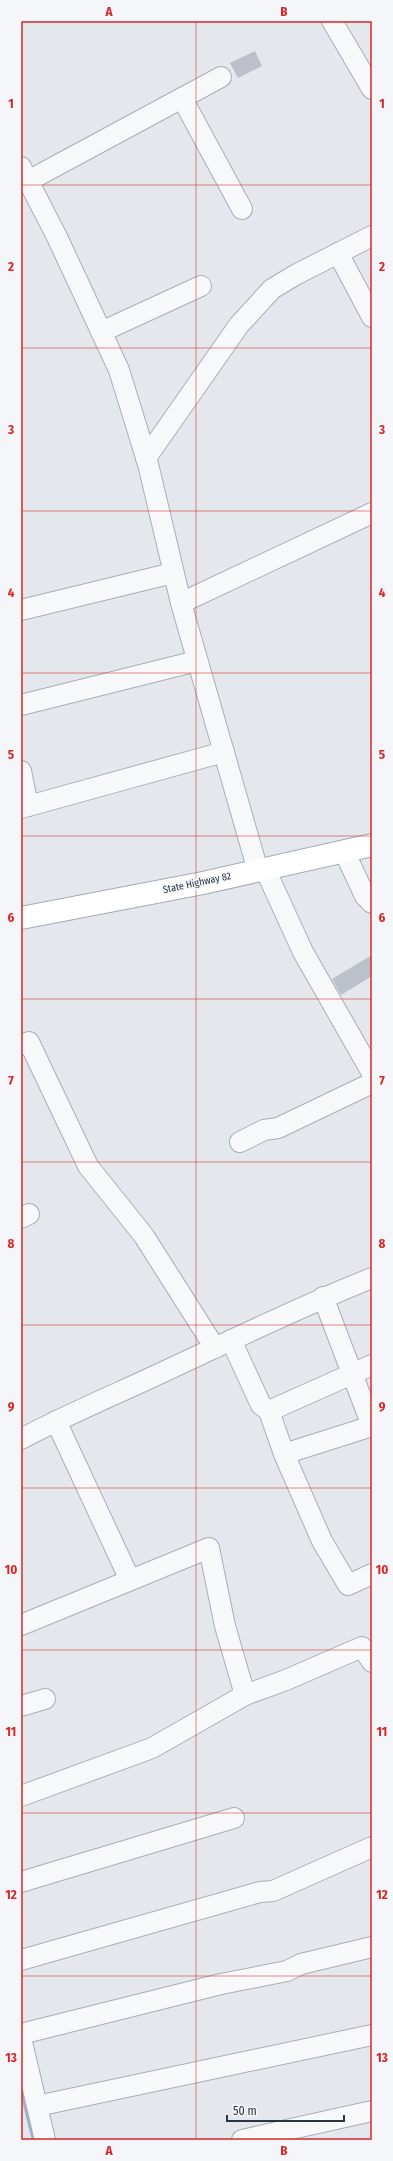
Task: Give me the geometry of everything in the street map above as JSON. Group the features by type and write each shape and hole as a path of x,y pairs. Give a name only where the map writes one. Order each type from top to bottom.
{"main road":[{"name":"State Highway 82","path":"21,918 262,870 372,845"}],"street":[{"path":"332,21 372,89"},
{"path":"221,77 182,98 25,174 119,370 146,458 181,603 224,752 262,870 303,952 372,1073"},
{"path":"182,98 242,209"},
{"path":"146,458 239,325 272,289 372,236"},
{"path":"338,253 371,311"},
{"path":"101,332 201,286"},
{"path":"181,603 372,513"},
{"path":"21,610 174,573"},
{"path":"21,705 198,661"},
{"path":"21,770 25,807 224,752"},
{"path":"344,852 365,896 372,903"},
{"path":"21,1045 28,1042 88,1166 144,1236 223,1344 260,1405 269,1410 284,1454 322,1541 348,1585 372,1574"},
{"path":"240,1142 264,1130 278,1128 372,1083"},
{"path":"21,1439 56,1421 323,1298 372,1278"},
{"path":"284,1454 372,1426 323,1298"},
{"path":"269,1410 372,1365"},
{"path":"56,1421 130,1580"},
{"path":"21,1625 209,1548 225,1626 245,1695"},
{"path":"21,1796 152,1748 245,1695 286,1680 362,1647 372,1662"},
{"path":"21,1706 45,1699"},
{"path":"21,1882 234,1818"},
{"path":"21,1960 260,1892 273,1891 372,1847"},
{"path":"21,2034 221,1984 288,1971 301,1964 372,1947"},
{"path":"37,2106 372,2035"},
{"path":"21,2038 45,2140"},
{"path":"242,2140 372,2110"}],"building":[{"path":"255,51 262,66 238,78 230,63"},
{"path":"372,955 372,976 341,995 332,979"}],"waterway":[{"path":"21,2087 34,2140"}]}
